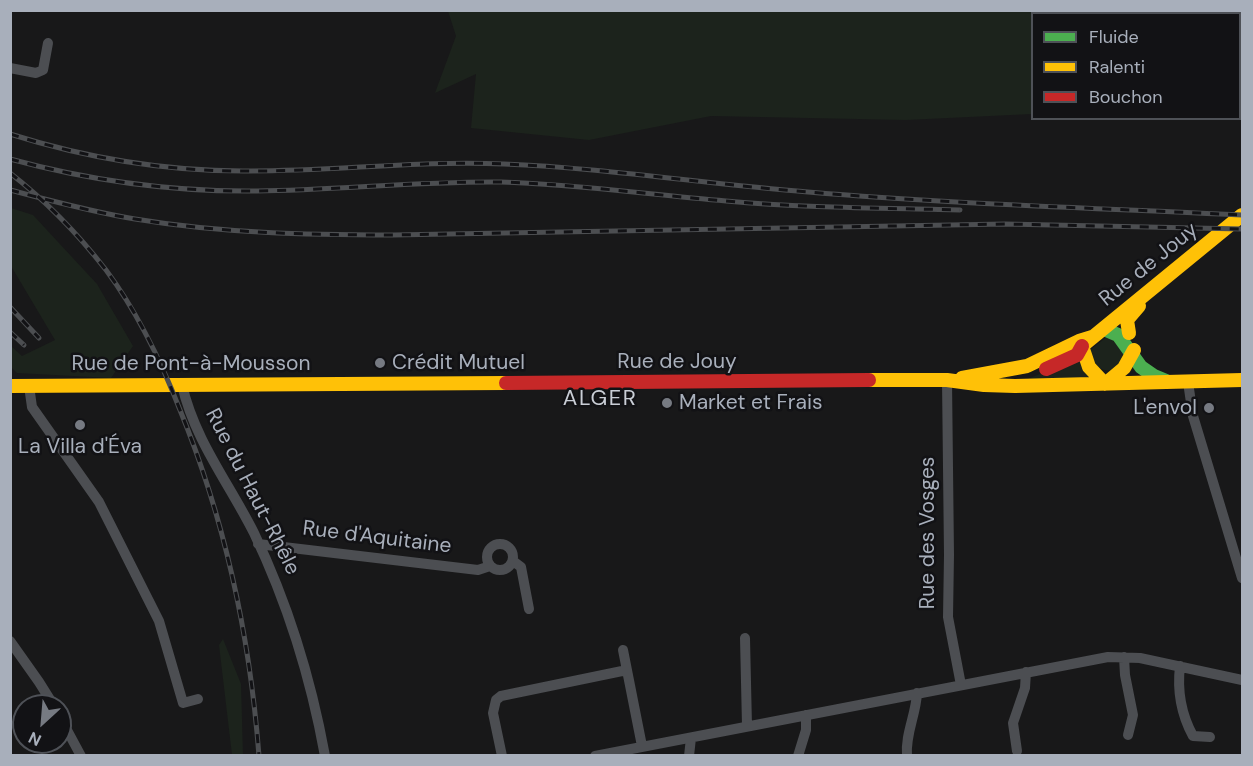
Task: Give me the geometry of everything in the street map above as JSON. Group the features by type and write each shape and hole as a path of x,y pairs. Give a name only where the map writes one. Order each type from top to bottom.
{"main road":[{"name":"Rue de Jouy","path":"984,385 1022,378 1077,355 1082,346 1242,215"},
{"path":"1082,346 1087,365 1105,384 1124,368 1133,353 1127,320 1162,281"},
{"path":"947,380 1027,366 1099,333 1118,335 1126,343 1141,367 1166,382"},
{"name":"Rue de Jouy","path":"371,385 947,380 984,385 1045,385 1242,380"},
{"name":"Rue de Pont-à-Mousson","path":"10,386 371,385"}],"street":[{"path":"10,68 36,73 43,70 48,43"},
{"name":"Rue des Vosges","path":"947,380 948,617 961,685"},
{"path":"1188,382 1193,416 1242,578"},
{"name":"Rue du Haut-Rhêle","path":"182,385 199,435 274,578 317,710 325,756"},
{"path":"29,386 32,407 99,502 128,557 159,621 183,703 198,699"},
{"name":"Rue d'Aquitaine","path":"258,544 478,570 490,566 495,570 504,570 513,561"},
{"path":"490,566 487,558 488,551 498,544 511,549 513,561 521,567 529,609"},
{"path":"745,638 747,726"},
{"path":"10,641 46,694"},
{"path":"623,650 642,746"},
{"path":"1124,657 1133,715 1128,735"},
{"path":"595,756 1092,659 1140,657 1242,680"},
{"path":"1180,666 1178,683 1184,719 1193,736 1210,737"},
{"path":"502,756 494,713 496,700 501,696 627,670"},
{"path":"1017,751 1013,723 1025,688 1026,672"},
{"path":"907,756 906,744 916,708 917,693"},
{"path":"798,756 806,730 806,715"},
{"path":"689,756 691,738"},
{"path":"72,739 81,756"}],"shaded area":[{"path":"448,10 1103,11 1031,12 1031,114 906,120 711,116 589,140 471,128 476,74 435,93 456,36"},
{"path":"11,208 33,215 97,284 133,346 111,378 17,373 11,367 11,346 22,356 55,340 11,266"},
{"path":"1108,336 1125,352 1122,360 1114,369 1105,370 1089,358 1090,350"},
{"path":"1078,358 1095,380 1023,381"},
{"path":"223,639 241,684 243,755 232,755 219,645"}],"railway":[{"path":"10,134 67,150 125,162 184,169 276,171 471,163 504,164 862,196 1242,215"},
{"path":"10,159 102,179 195,190 257,191 501,182 585,187 755,203 960,210"},
{"path":"10,173 61,219 106,270 138,320 165,374 210,494 233,580 249,668 259,756"},
{"path":"10,190 88,210 167,224 296,234 393,235 1005,224 1242,229"},
{"path":"10,307 39,338"},
{"path":"10,332 24,345"}],"traffic: fast":[{"path":"1104,329 1118,335 1141,367 1166,381"}],"traffic: slow":[{"path":"1082,346 1242,215"},
{"path":"1129,333 1127,320 1139,306"},
{"path":"962,378 1027,366 1092,337"},
{"path":"1082,346 1089,367 1105,384"},
{"path":"1105,384 1124,368 1134,350"},
{"path":"869,380 947,380"},
{"path":"947,380 1015,386 1242,380"},
{"path":"10,386 506,383"}],"traffic: jam":[{"path":"1046,369 1077,355 1082,346"},
{"path":"506,383 869,380"}],"place":[{"name":"Crédit Mutuel","path":"380,363"},
{"name":"Market et Frais","path":"667,403"},
{"name":"L'envol","path":"1209,408"},
{"name":"La Villa d'Éva","path":"80,425"}],"district":[{"name":"ALGER","path":"600,399"}]}
